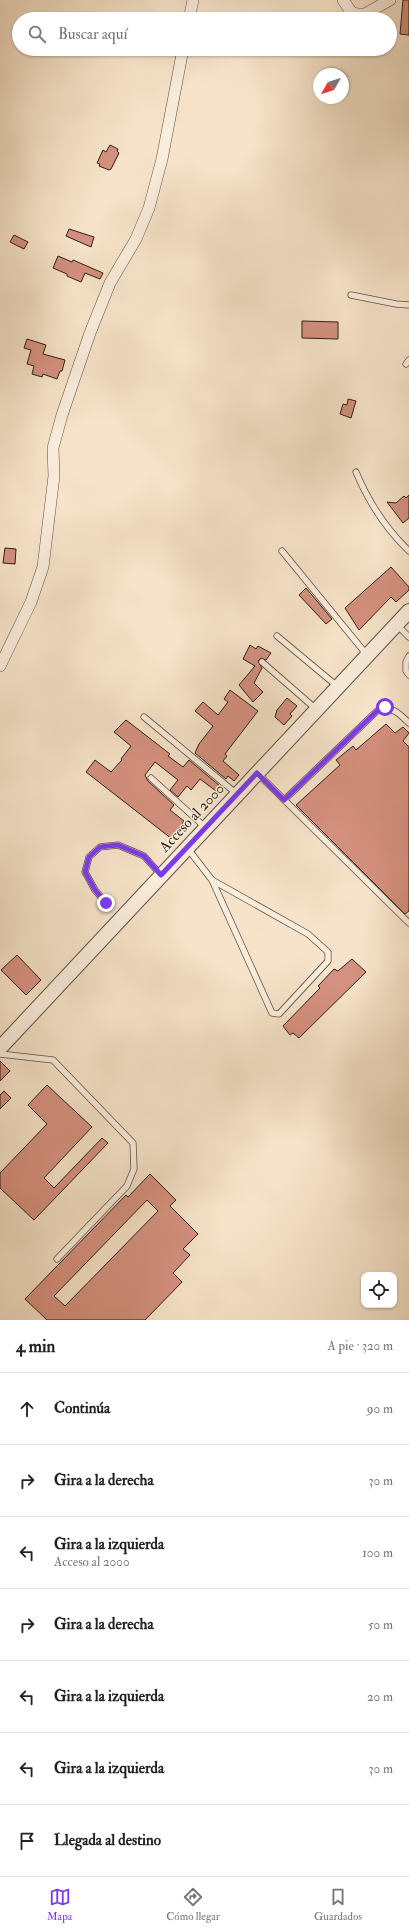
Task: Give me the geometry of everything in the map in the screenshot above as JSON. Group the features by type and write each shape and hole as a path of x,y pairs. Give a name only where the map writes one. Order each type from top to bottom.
{"street":[{"path":"190,12 193,0"},
{"path":"343,0 351,12"},
{"path":"368,12 390,0"},
{"path":"0,666 31,602 43,566 54,476 53,448 62,415 90,333 107,289 136,239 149,208 162,159 182,56"},
{"name":"Acceso al 2000","path":"0,1048 409,611"}],"lane":[{"path":"351,295 396,304 409,305"},
{"path":"356,472 377,515 394,536 409,551"},
{"path":"282,551 367,656"},
{"path":"396,625 409,637"},
{"path":"277,636 338,687"},
{"path":"409,656 406,662 406,671 409,675"},
{"path":"262,662 316,709"},
{"path":"284,800 377,711 385,707 392,709 409,723"},
{"path":"144,717 237,795"},
{"path":"257,773 409,923"},
{"path":"151,778 206,828"},
{"path":"106,903 95,890 85,872 89,857 100,847 118,845 144,856 161,875"},
{"path":"187,848 212,880 272,1013 279,1014 328,961 328,952 308,934 212,880"},
{"path":"0,1048 53,1060 134,1143 134,1169 127,1186 57,1258"}],"building":[{"path":"403,0 409,0 409,35 400,34"},
{"path":"110,145 118,149 117,151 119,153 111,169 109,170 99,166 100,164 97,163 103,150 106,152"},
{"path":"69,229 94,237 91,247 66,236"},
{"path":"14,235 28,242 24,249 10,242"},
{"path":"58,256 72,262 73,260 103,273 100,279 85,273 81,282 53,268"},
{"path":"302,321 338,322 338,339 302,338"},
{"path":"27,339 46,345 43,354 65,360 62,371 60,371 57,379 43,374 42,377 32,374 34,366 27,364 31,350 24,348"},
{"path":"348,399 356,401 351,418 340,414 343,404 347,405"},
{"path":"409,495 409,518 403,523 387,502 396,503 404,496 406,498"},
{"path":"5,548 16,549 15,564 3,563"},
{"path":"391,567 409,587 409,590 396,602 391,597 359,630 345,608"},
{"path":"306,588 332,619 326,624 299,595"},
{"path":"250,645 256,649 258,646 271,653 266,660 261,658 258,661 262,668 254,683 263,692 253,702 239,685 255,666 243,659"},
{"path":"230,690 258,711 225,754 227,756 223,761 239,775 234,781 228,776 226,779 195,753 199,744 213,726 195,711 203,702 218,715 228,702 224,699"},
{"path":"287,698 297,706 290,714 292,716 284,725 275,717 277,710"},
{"path":"126,720 170,754 168,756 183,767 189,760 220,786 216,791 200,779 191,790 187,786 178,797 170,790 178,780 155,762 145,775 148,781 174,805 170,810 184,821 172,839 86,772 95,760 111,772 122,760 121,759 131,746 114,732"},
{"path":"386,724 395,733 403,727 409,733 403,741 409,747 409,911 405,914 296,805 340,765 336,760 353,746 356,750"},
{"path":"17,955 41,980 26,995 1,970"},
{"path":"352,959 366,972 299,1038 293,1033 290,1035 283,1026 320,988 318,986 334,969 338,971"},
{"path":"0,1061 10,1071 0,1081"},
{"path":"47,1085 92,1127 44,1178 54,1188 102,1138 108,1143 34,1220 0,1188 0,1173 47,1124 28,1105"},
{"path":"4,1091 11,1098 0,1109 0,1095"},
{"path":"150,1174 176,1200 170,1206 198,1234 183,1249 190,1255 173,1273 182,1282 145,1320 47,1320 25,1299 126,1195 128,1197","holes":["147,1200 158,1211 65,1306 54,1296"]}],"route":[{"path":"106,903 95,890 85,872 89,857 100,847 118,845 144,856 161,875 257,773 284,800 377,711 385,707"}]}
